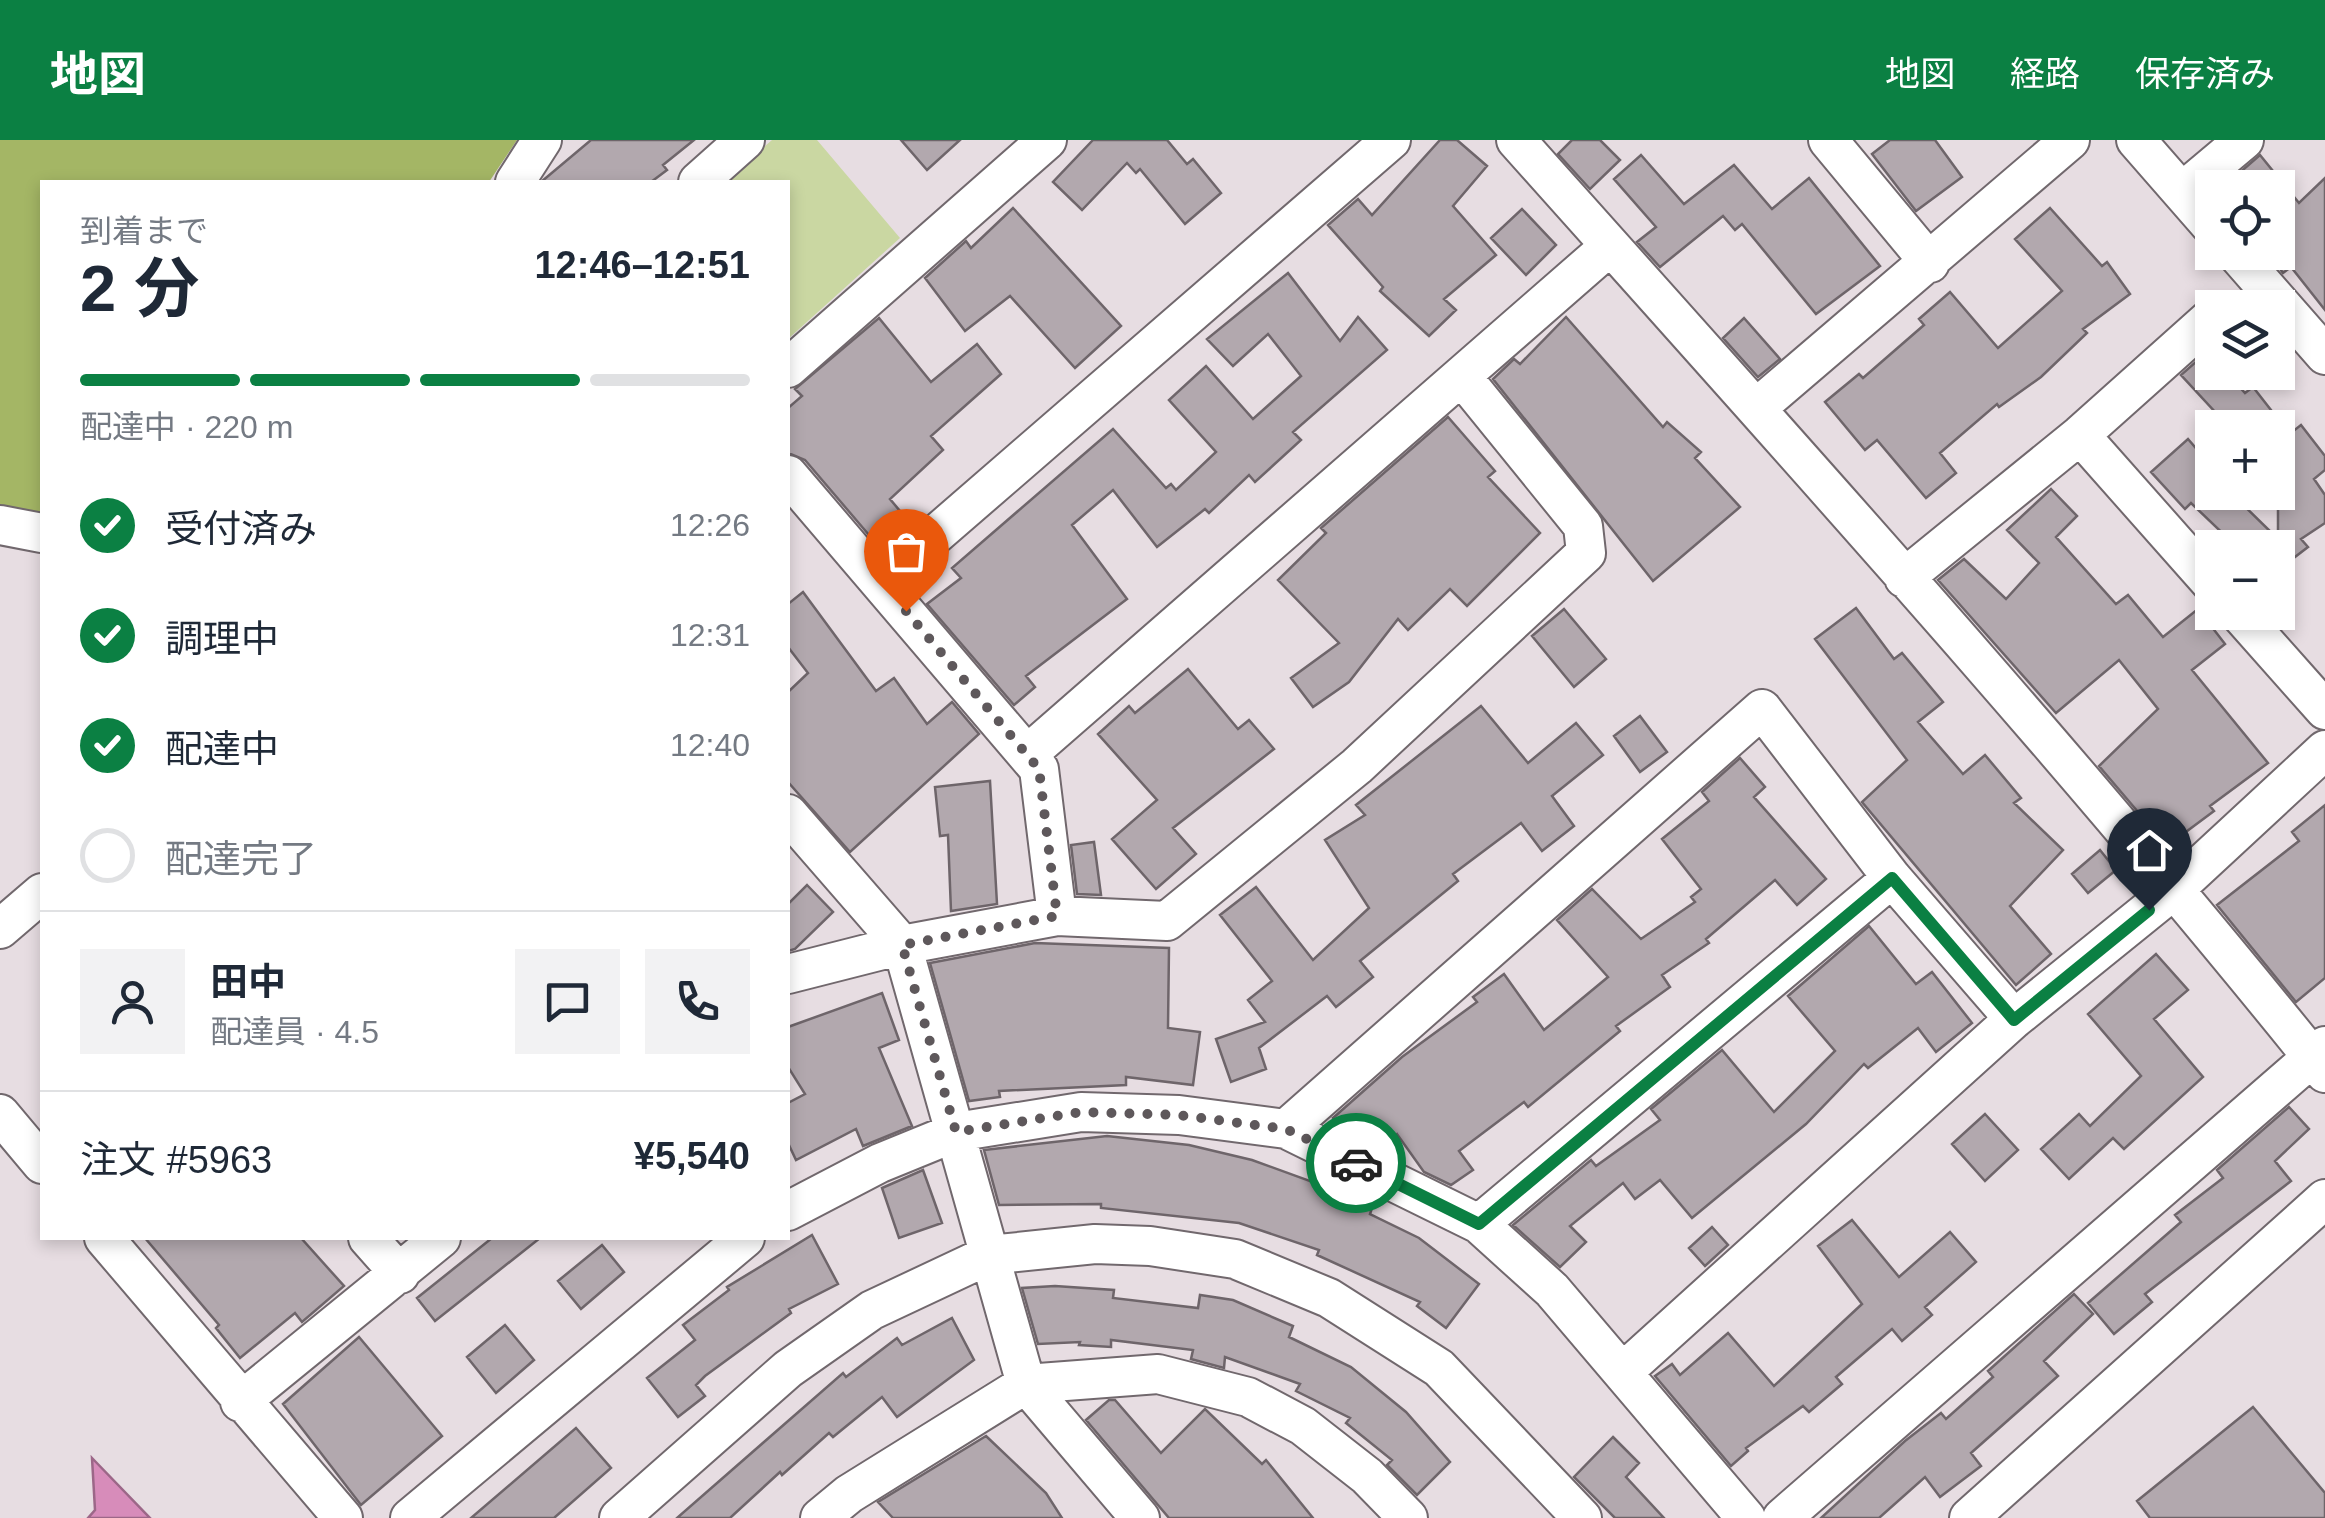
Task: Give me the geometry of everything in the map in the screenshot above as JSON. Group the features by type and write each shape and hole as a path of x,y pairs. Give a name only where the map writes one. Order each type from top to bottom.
{"street":[{"path":"516,180 542,140"},
{"path":"700,180 744,140"},
{"path":"790,366 1047,140"},
{"path":"881,582 1390,140"},
{"path":"1516,140 1758,406 2321,1058 1782,1518"},
{"path":"1828,140 1930,263"},
{"path":"1758,406 2070,140"},
{"path":"2136,140 2195,207"},
{"path":"2182,192 2244,140"},
{"path":"1029,754 1610,246"},
{"path":"2250,270 2325,355"},
{"path":"1904,578 2080,435 2195,332"},
{"path":"790,973 902,945 1057,916 1167,921 1356,766 1586,553 1583,526 1463,378"},
{"path":"2080,435 2195,565"},
{"path":"790,477 1039,769 1057,916"},
{"path":"0,525 40,533"},
{"path":"2254,630 2325,710"},
{"path":"1286,1129 1762,709 1892,878 2014,1020"},
{"path":"1624,1372 2014,1020 2176,888 2325,750"},
{"path":"790,816 902,945 1026,1384 1140,1518"},
{"path":"1479,1224 1892,878"},
{"path":"0,929 40,895"},
{"path":"790,1210 880,1163 956,1132 1081,1112 1178,1115 1286,1129 1479,1224 1552,1290 1746,1518"},
{"path":"0,1114 40,1162"},
{"path":"1969,1518 2325,1199"},
{"path":"106,1240 240,1402 343,1518"},
{"path":"370,1240 400,1274"},
{"path":"240,1402 440,1240"},
{"path":"410,1518 743,1240"},
{"path":"619,1518 788,1369 872,1310 988,1255 1096,1244 1150,1246 1235,1260 1294,1280 1439,1368 1582,1518"},
{"path":"846,1510 1026,1384 1158,1374 1248,1397 1303,1426 1367,1476 1408,1518"}],"green space":[{"path":"0,140 517,140 490,180 40,180 40,532 0,533"},
{"path":"772,140 817,140 900,238 790,337 790,180 726,180"}],"shaded area":[{"path":"92,1458 150,1518 88,1518 95,1510"}],"building":[{"path":"591,140 694,140 663,165 667,170 654,180 543,180"},
{"path":"901,140 960,140 927,170"},
{"path":"1093,140 1167,140 1187,164 1193,159 1221,193 1185,224 1140,169 1136,173 1127,163 1082,210 1053,182"},
{"path":"1440,140 1457,140 1487,166 1453,206 1496,255 1444,299 1456,310 1429,336 1380,291 1383,287 1328,225 1358,199 1372,215"},
{"path":"1572,140 1600,140 1620,160 1590,189 1558,154"},
{"path":"1890,140 1935,140 1962,177 1916,211 1872,154"},
{"path":"1641,155 1684,204 1734,165 1772,209 1809,178 1880,266 1816,314 1742,224 1735,230 1723,216 1660,267 1637,242 1656,227 1614,179"},
{"path":"2260,155 2272,170 2243,170"},
{"path":"2325,178 2325,310 2293,270 2295,198 2299,203"},
{"path":"1013,208 1121,326 1075,368 1010,296 965,331 925,278 966,241 971,248"},
{"path":"2050,208 2102,266 2107,262 2130,294 2083,329 2087,333 2041,377 1999,407 1997,404 1940,453 1956,473 1926,498 1877,440 1865,450 1825,402 1859,374 1863,378 1924,325 1919,319 1950,292 1998,348 2062,291 2015,239"},
{"path":"1522,209 1556,245 1526,275 1491,238"},
{"path":"1288,273 1340,341 1358,317 1387,350 1293,432 1301,440 1255,482 1249,475 1209,513 1205,509 1157,547 1113,490 1072,525 1127,599 1026,676 1035,687 1014,705 927,604 961,578 952,568 1113,429 1166,488 1171,484 1176,490 1216,452 1169,400 1206,366 1253,419 1301,376 1268,334 1233,366 1207,339"},
{"path":"1566,317 1663,427 1667,422 1701,452 1695,458 1740,507 1653,581 1493,379 1514,359 1520,364"},
{"path":"879,318 931,382 977,344 1001,374 931,436 943,450 890,499 900,511 869,535 805,460 790,454 790,406 802,396 795,389"},
{"path":"1744,318 1780,359 1758,377 1723,338"},
{"path":"2195,363 2195,390 2245,393 2255,390 2271,410 2213,410 2181,375"},
{"path":"1448,417 1495,471 1488,477 1540,533 1467,606 1450,589 1408,630 1398,619 1349,682 1313,707 1291,678 1339,643 1278,580 1326,533 1321,528"},
{"path":"2301,425 2325,456 2325,470 2314,479 2325,495 2325,523 2301,539 2308,547 2295,557 2295,530 2278,530 2278,510 2295,510 2295,430"},
{"path":"2188,439 2195,447 2195,507 2191,503 2185,509 2151,472"},
{"path":"2051,489 2077,516 2056,537 2116,604 2128,595 2163,637 2195,611 2195,630 2214,630 2225,644 2192,670 2268,763 2210,806 2214,811 2167,846 2099,766 2158,709 2119,660 2056,713 1938,580 1964,559 2006,599 2039,563 2007,530"},
{"path":"2198,510 2248,510 2269,530 2219,530"},
{"path":"803,592 876,691 894,678 927,724 952,702 979,734 850,852 790,784 790,690 808,673 790,650 790,602"},
{"path":"1856,608 1894,659 1902,653 1943,702 1918,722 1963,774 1985,755 2021,798 2014,803 2063,850 2010,906 2051,954 2016,985 1862,802 1907,760 1815,639"},
{"path":"1564,609 1606,659 1574,687 1532,636"},
{"path":"1188,669 1238,729 1249,720 1274,749 1173,828 1196,854 1156,889 1112,839 1157,800 1098,734 1129,706 1135,713"},
{"path":"1481,706 1528,763 1576,723 1603,755 1552,796 1574,826 1542,851 1521,823 1453,874 1458,881 1360,961 1373,977 1336,1007 1327,996 1259,1048 1266,1069 1231,1082 1216,1039 1265,1022 1248,1000 1272,981 1220,915 1256,887 1313,960 1369,908 1325,840 1365,815 1356,805"},
{"path":"1640,716 1667,752 1640,772 1614,736"},
{"path":"1740,758 1765,787 1754,797 1826,879 1797,905 1775,880 1706,939 1709,943 1662,975 1670,987 1616,1026 1620,1031 1528,1107 1524,1102 1459,1151 1473,1170 1451,1185 1424,1172 1397,1134 1379,1150 1345,1133 1333,1118 1402,1057 1477,1002 1473,997 1504,974 1544,1030 1608,977 1557,920 1592,889 1641,939 1695,902 1691,897 1701,889 1662,839 1709,801 1702,792"},
{"path":"990,781 997,904 951,911 948,835 940,836 935,787"},
{"path":"2325,805 2325,978 2296,1002 2217,905 2299,841 2292,832"},
{"path":"1094,842 1101,895 1077,894 1071,845"},
{"path":"2100,850 2116,870 2088,893 2072,874"},
{"path":"807,885 833,912 790,950 790,902"},
{"path":"1869,926 1916,984 1932,972 1972,1023 1936,1052 1918,1028 1868,1068 1864,1064 1806,1124 1692,1218 1660,1180 1635,1199 1623,1183 1570,1226 1586,1242 1560,1267 1513,1225 1591,1160 1596,1166 1660,1120 1651,1109 1722,1050 1774,1112 1835,1051 1788,996"},
{"path":"1035,943 1169,948 1168,1028 1200,1032 1193,1085 1126,1077 1126,1085 999,1091 1000,1097 969,1101 930,963"},
{"path":"2156,954 2188,990 2154,1019 2203,1077 2124,1149 2113,1138 2069,1179 2041,1149 2079,1114 2090,1126 2141,1076 2088,1014"},
{"path":"882,993 899,1040 879,1048 912,1126 863,1146 856,1129 796,1160 790,1147 790,1102 805,1094 790,1070 790,1026"},
{"path":"2289,1107 2309,1129 2275,1161 2291,1181 2145,1294 2152,1302 2114,1334 2088,1303 2181,1222 2175,1215 2223,1178 2217,1170"},
{"path":"1985,1114 2018,1150 1985,1181 1952,1144"},
{"path":"1107,1136 1189,1145 1252,1160 1332,1189 1329,1191 1372,1208 1370,1214 1419,1238 1479,1284 1446,1328 1417,1306 1420,1302 1317,1255 1319,1250 1239,1223 1101,1208 1101,1204 999,1205 984,1150"},
{"path":"923,1170 942,1223 899,1238 882,1188"},
{"path":"1852,1220 1899,1277 1950,1232 1976,1262 1925,1307 1932,1315 1902,1341 1892,1329 1836,1377 1842,1384 1809,1412 1803,1406 1746,1448 1748,1451 1731,1466 1655,1376 1672,1364 1680,1375 1728,1333 1774,1386 1862,1304 1818,1246"},
{"path":"1712,1227 1728,1245 1705,1266 1689,1248"},
{"path":"812,1235 838,1284 789,1309 791,1313 705,1376 696,1385 705,1396 678,1417 647,1378 695,1340 683,1325 729,1290 727,1287"},
{"path":"147,1240 303,1240 344,1286 302,1322 295,1313 240,1358 216,1328 219,1325"},
{"path":"490,1240 537,1240 435,1321 417,1298"},
{"path":"602,1245 624,1272 581,1309 558,1281"},
{"path":"1022,1288 1114,1290 1113,1298 1198,1308 1200,1295 1233,1300 1293,1326 1289,1337 1351,1367 1406,1412 1450,1462 1417,1495 1387,1465 1392,1460 1346,1423 1350,1418 1296,1391 1300,1384 1225,1357 1224,1368 1191,1359 1193,1350 1111,1340 1111,1347 1079,1345 1080,1342 1038,1344"},
{"path":"2074,1294 2093,1314 2044,1361 2058,1376 1971,1453 1981,1466 1940,1497 1925,1477 1879,1518 1821,1518 1905,1441 1941,1413 1946,1419 1993,1377 1988,1371"},
{"path":"952,1318 974,1360 897,1417 882,1397 833,1437 829,1433 782,1475 780,1472 730,1518 677,1518 843,1373 846,1377 897,1338 902,1345"},
{"path":"505,1325 534,1360 496,1393 467,1357"},
{"path":"359,1337 442,1436 361,1505 283,1404"},
{"path":"1109,1400 1115,1400 1161,1453 1205,1409 1262,1464 1266,1460 1313,1518 1169,1518 1086,1420"},
{"path":"2253,1407 2325,1493 2325,1518 2150,1518 2137,1501"},
{"path":"576,1428 611,1468 554,1518 471,1518"},
{"path":"986,1436 1046,1493 1062,1518 893,1518 878,1502"},
{"path":"1613,1437 1639,1463 1626,1477 1664,1518 1615,1518 1574,1477"}],"way so far":[{"path":"906,611 1039,769 1057,916 902,945 956,1132 1081,1112 1178,1115 1286,1129 1356,1163"}],"route":[{"path":"1356,1163 1479,1224 1892,878 2014,1020 2149,910"}]}
